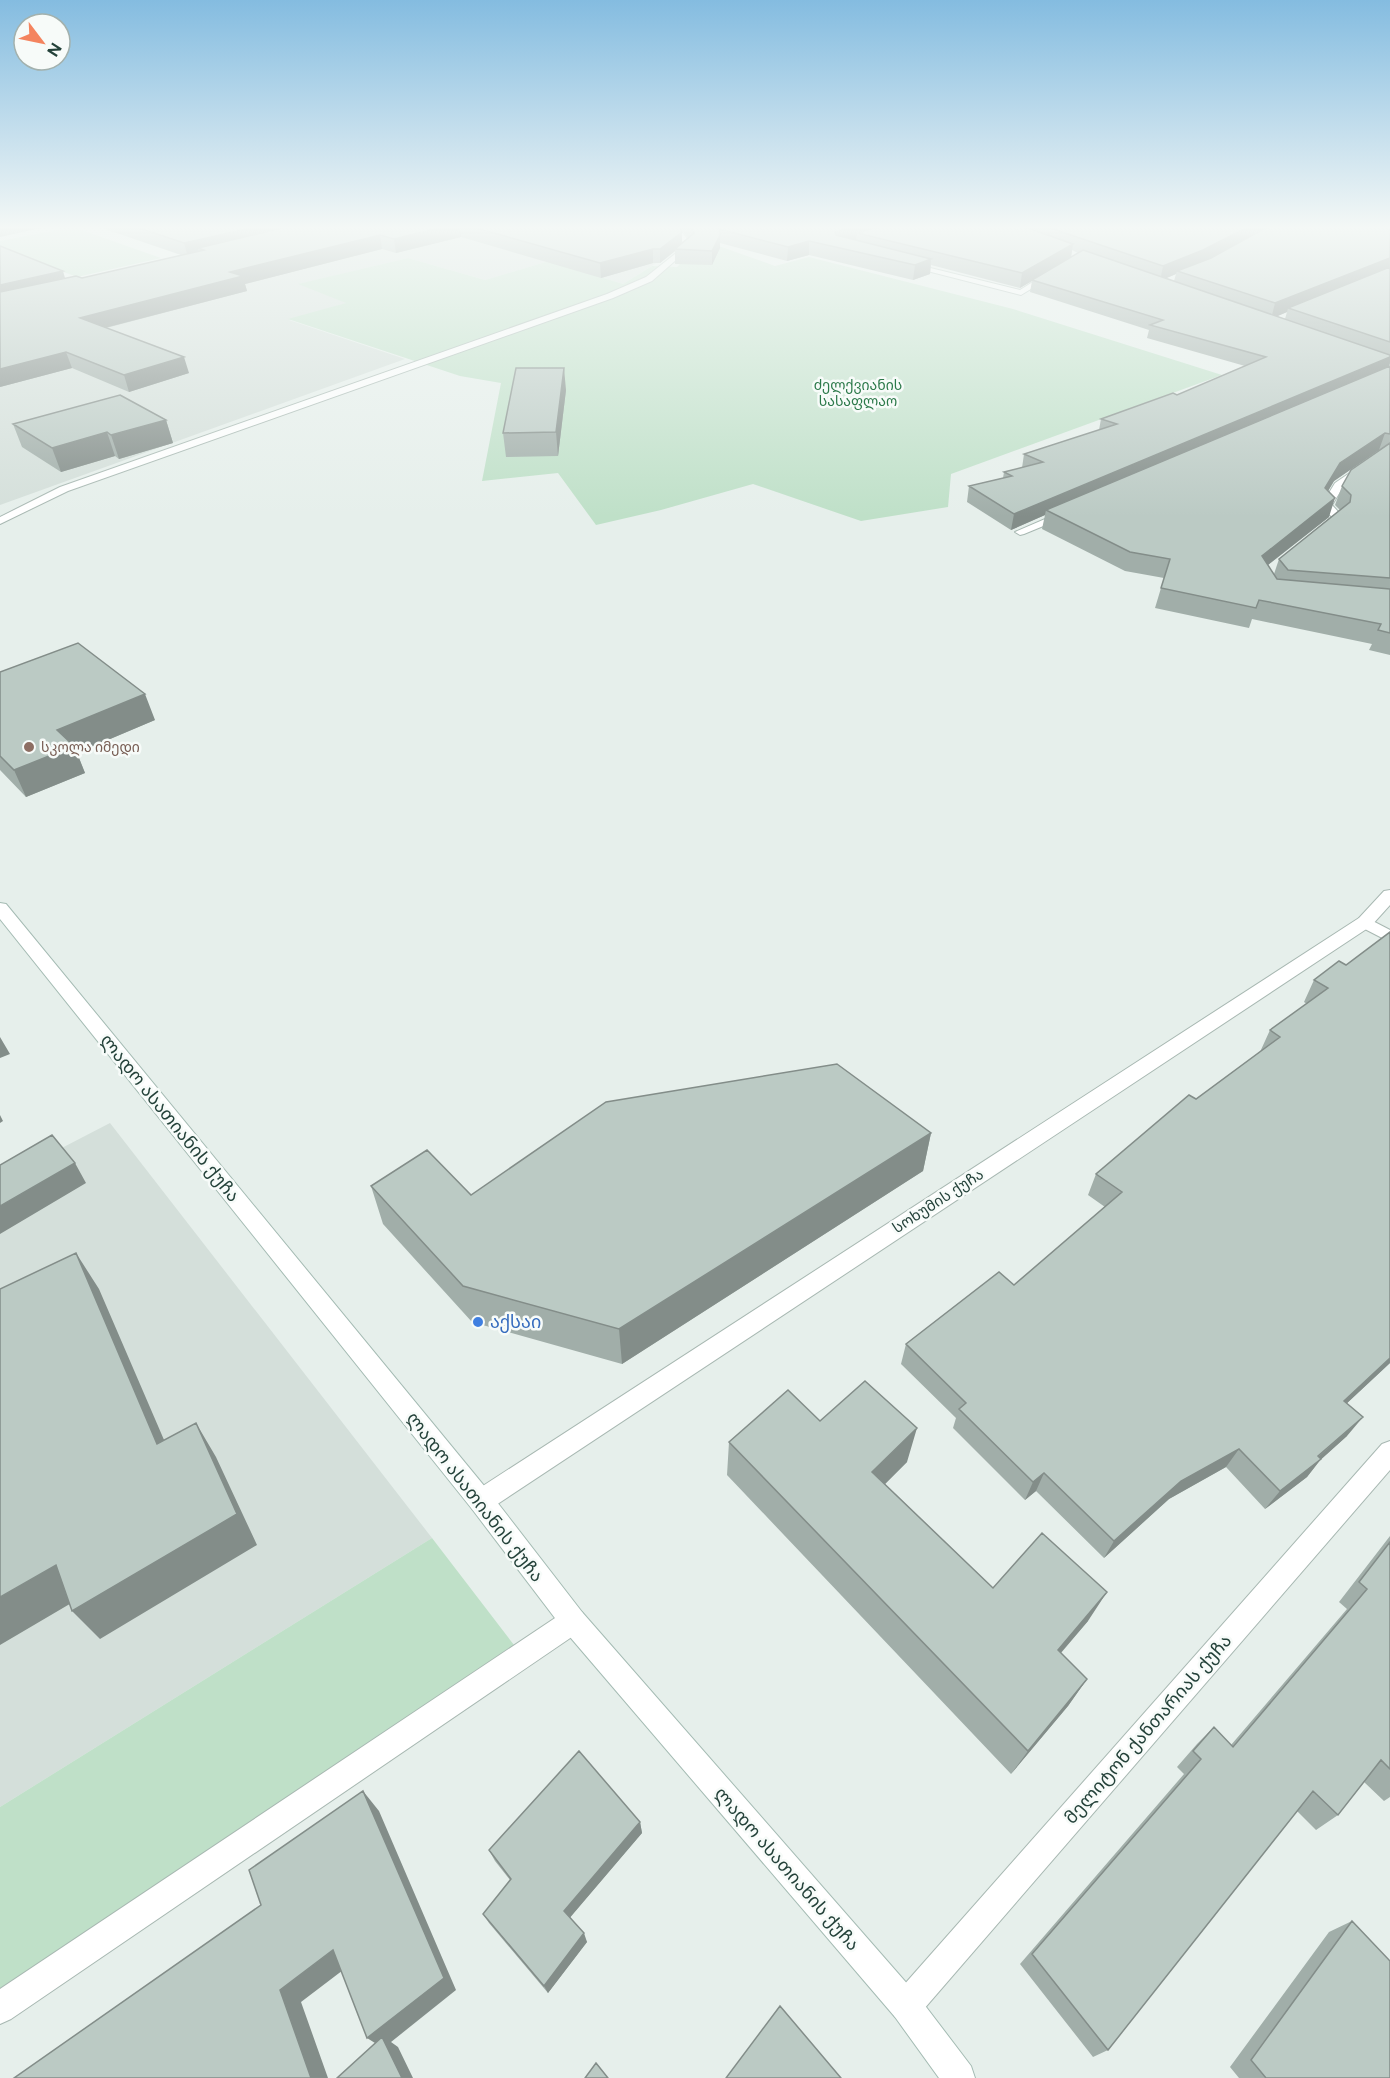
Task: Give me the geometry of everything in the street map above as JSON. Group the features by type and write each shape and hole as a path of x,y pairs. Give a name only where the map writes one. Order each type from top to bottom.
{"street":[{"path":"0,520 63,489 531,324"},
{"path":"1308,542 1338,517 1326,506 1339,485 1374,460"},
{"path":"1020,532 1074,509"},
{"name":"სოხუმის ქუჩა","path":"481,1501 1365,922 1390,895"},
{"name":"ლადო ასათიანის ქუჩა","path":"0,908 481,1501 573,1621 906,2006 959,2078"},
{"path":"1365,922 1390,937"},
{"name":"მელიტონ ქანთარიას ქუჩა","path":"906,2006 1390,1452"},
{"path":"0,2008 573,1621"}],"shaded area":[{"path":"0,324 301,324 405,359 0,505"},
{"path":"110,1123 432,1538 0,1807 0,1180"}],"green space":[{"name":"ძელქვიანის სასაფლაო","path":"303,324 1060,324 1222,375 951,474 948,507 861,521 753,484 661,510 596,525 558,473 482,481 501,383 460,376"},
{"path":"432,1538 514,1645 0,1993 0,1807"}],"building":[{"path":"0,324 96,324 184,357 124,375 66,352 0,369"},
{"path":"1299,324 1390,355 1390,357 1014,514 969,486 1012,476 1004,472 1043,462 1024,454 1117,424 1101,419 1173,393 1177,395 1266,357 1150,325"},
{"path":"1336,324 1390,324 1390,342"},
{"path":"1390,366 1390,434 1385,433 1340,463 1325,488 1335,498 1262,556 1277,579 1390,589 1390,633 1378,630 1381,624 1259,600 1256,608 1161,588 1170,559 1130,552 1046,510"},
{"path":"516,368 564,368 556,432 503,433"},
{"path":"120,395 166,420 111,435 107,432 52,448 13,424"},
{"path":"1390,443 1390,578 1288,570 1279,559 1350,502 1351,495 1342,486 1351,470"},
{"path":"78,643 145,694 57,730 74,746 14,770 0,756 0,672"},
{"path":"1390,932 1390,1358 1344,1401 1363,1417 1318,1456 1321,1459 1280,1491 1239,1449 1181,1481 1114,1541 1044,1473 1033,1482 959,1409 966,1403 906,1344 999,1272 1014,1285 1122,1192 1096,1174 1189,1095 1196,1099 1280,1037 1270,1030 1328,988 1314,980 1339,961 1346,965"},
{"name":"აქსაი","path":"837,1064 931,1133 619,1329 463,1286 371,1186 427,1150 471,1195 606,1102"},
{"path":"52,1135 75,1163 0,1206 0,1165"},
{"path":"76,1253 157,1444 196,1423 237,1514 72,1611 56,1565 0,1597 0,1289"},
{"path":"865,1381 917,1428 872,1472 993,1588 1042,1533 1107,1592 1058,1650 1087,1679 1028,1751 729,1442 788,1390 820,1421"},
{"path":"1390,1542 1390,1769 1381,1760 1338,1815 1313,1791 1108,2050 1032,1954 1201,1759 1193,1751 1214,1727 1233,1747 1367,1589 1359,1582"},
{"path":"579,1751 640,1822 564,1911 584,1933 544,1986 483,1914 511,1879 489,1850"},
{"path":"363,1791 444,1978 367,2038 333,1950 280,1990 311,2078 14,2078 261,1905 249,1870"},
{"path":"1352,1921 1390,1961 1390,2078 1266,2078 1251,2060"},
{"path":"780,2006 841,2078 726,2078"},
{"path":"382,2037 402,2078 337,2078"},
{"path":"596,2063 608,2078 585,2078"}],"place":[{"name":"სკოლა იმედი","path":"29,747"},
{"name":"აქსაი","path":"478,1322"}]}
